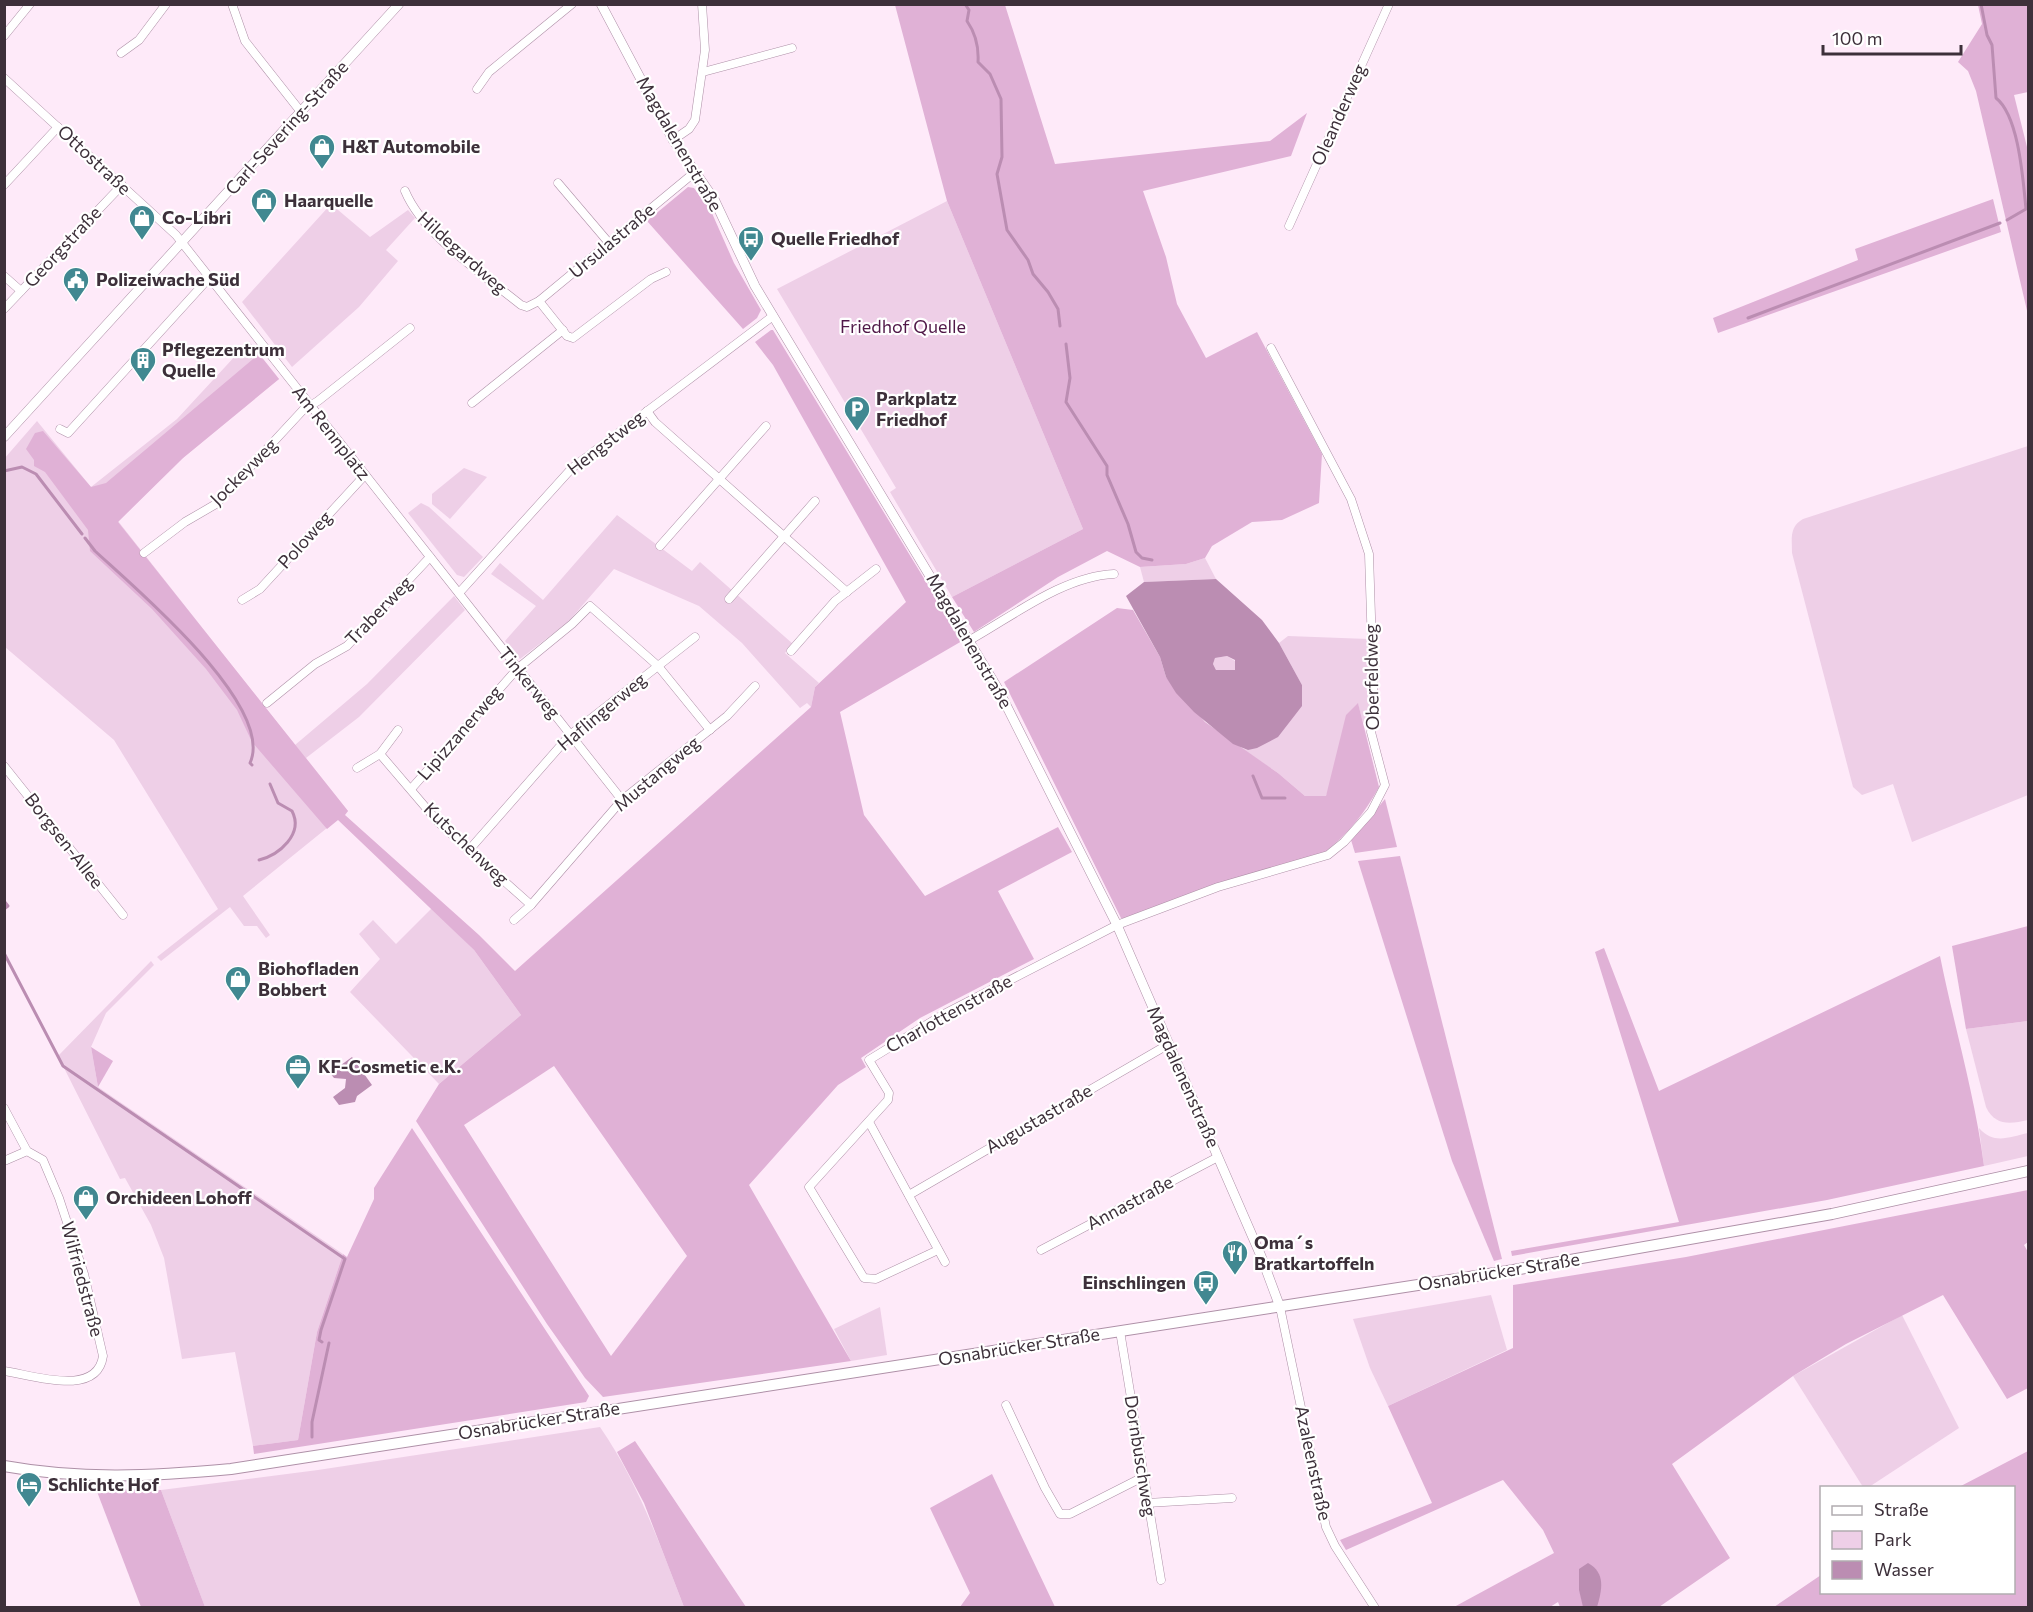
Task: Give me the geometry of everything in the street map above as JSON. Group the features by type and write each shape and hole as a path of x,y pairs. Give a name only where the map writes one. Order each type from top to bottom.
{"main road":[{"name":"Osnabrücker Straße","path":"4,1466 72,1476 114,1477 231,1469 1280,1307 1683,1241 1832,1214 2028,1171"}],"street":[{"path":"4,36 30,4"},
{"path":"121,53 139,40 166,4"},
{"path":"232,4 245,41 301,112"},
{"name":"Carl-Severing-Straße","path":"4,437 399,4"},
{"path":"477,89 489,72 572,4"},
{"name":"Magdalenenstraße","path":"601,4 674,140 714,199 745,267 773,316 998,688 1116,925 1218,1157 1280,1307"},
{"path":"674,140 689,129 695,120 703,72 702,4"},
{"name":"Oleanderweg","path":"1289,226 1389,4"},
{"path":"703,72 792,48"},
{"name":"Ottostraße","path":"4,78 183,243"},
{"path":"4,185 58,127"},
{"name":"Ursulastraße","path":"527,307 539,301 695,172"},
{"path":"558,183 609,243"},
{"name":"Georgstraße","path":"4,309 122,185"},
{"name":"Hildegardweg","path":"405,191 412,209 432,230 520,305 527,307"},
{"name":"Am Rennplatz","path":"183,243 459,593"},
{"path":"539,301 562,330 573,338 579,336 651,279 666,272"},
{"path":"4,276 21,291"},
{"path":"60,429 68,433 209,278"},
{"name":"Hengstweg","path":"459,593 572,468 773,316"},
{"name":"Jockeyweg","path":"144,553 185,522 216,504 310,406 410,328"},
{"path":"472,403 562,330"},
{"name":"Oberfeldweg","path":"1116,925 1218,887 1328,855 1344,842 1371,812 1385,785 1371,732 1374,710 1369,554 1364,532 1351,499 1271,348"},
{"path":"647,411 655,422 847,592"},
{"path":"660,546 766,426"},
{"name":"Poloweg","path":"242,600 260,589 365,475"},
{"path":"729,599 815,501"},
{"name":"Traberweg","path":"267,703 315,664 347,646 430,557"},
{"path":"791,651 835,601 876,569"},
{"path":"970,640 1055,591 1083,578 1114,574"},
{"name":"Tinkerweg","path":"459,593 622,800"},
{"name":"Lipizzanerweg","path":"411,789 517,669 572,624 590,606 658,666"},
{"name":"Haflingerweg","path":"469,850 570,735 695,637"},
{"path":"658,666 710,730"},
{"name":"Mustangweg","path":"514,920 531,905 622,800 710,730 755,687"},
{"path":"357,768 380,754 398,730"},
{"name":"Kutschenweg","path":"380,754 439,823 531,905"},
{"name":"Borgsen-Allee","path":"4,766 123,915"},
{"name":"Charlottenstraße","path":"938,1250 876,1279 864,1278 809,1187 888,1100 889,1093 869,1060 937,1017 1116,925"},
{"name":"Augustastraße","path":"909,1195 1169,1044"},
{"name":"Wilfriedstraße","path":"4,1108 27,1151 43,1160 59,1198 84,1274 103,1356 102,1365 87,1379 66,1381 4,1371"},
{"path":"869,1122 945,1262"},
{"path":"4,1161 27,1151"},
{"name":"Annastraße","path":"1041,1250 1218,1157"},
{"name":"Azaleenstraße","path":"1280,1307 1326,1527 1335,1546 1375,1608"},
{"name":"Dornbuschweg","path":"1120,1331 1161,1580"},
{"path":"1006,1405 1044,1488 1060,1514 1070,1514 1143,1477"},
{"path":"1147,1503 1232,1498"}],"green space":[{"name":"Friedhof Quelle","path":"947,201 1083,529 952,597 890,492 896,488 777,289"},
{"path":"331,204 370,237 408,210 415,218 386,250 398,261 359,307 292,367 242,302"},
{"path":"249,341 279,379 183,458 118,521 295,745 367,684 454,596 465,610 359,717 306,758 348,811 243,896 270,935 266,938 257,926 244,926 230,907 161,961 157,957 218,909 114,740 5,647 4,459 37,421 91,487 177,419"},
{"path":"2028,446 2028,795 1912,842 1893,784 1862,795 1853,787 1792,553 1793,530 1803,519"},
{"path":"464,468 487,477 450,519 432,504 432,494"},
{"path":"421,503 429,507 483,557 464,577 457,575 408,513"},
{"path":"617,515 692,571 700,562 793,644 785,653 819,683 815,687 811,707 807,703 800,708 742,643 699,606 614,569 568,622 520,659 505,641 536,606 491,574 500,563 543,600"},
{"path":"1205,558 1216,579 1144,582 1140,567 1186,564"},
{"path":"1288,636 1368,639 1371,719 1363,723 1358,704 1326,796 1305,796 1278,773 1241,748 1248,750 1302,685 1279,643"},
{"path":"1227,656 1235,661 1235,670 1216,670 1213,664 1215,658"},
{"path":"432,908 474,950 521,1015 439,1084 350,992 380,959 359,934 373,920 396,944"},
{"path":"151,961 154,965 106,1013 91,1047 98,1087 343,1254 317,1332 298,1440 253,1446 235,1352 182,1359 164,1258 151,1225 125,1178 120,1179 58,1056"},
{"path":"2028,1021 2028,1120 1998,1121 1986,1107 1966,1029"},
{"path":"1979,1128 1990,1137 1996,1138 2008,1138 2028,1133 2028,1156 1984,1166"},
{"path":"1491,1295 1507,1350 1388,1406 1370,1368 1353,1319"},
{"path":"880,1307 887,1355 851,1361 834,1329"},
{"path":"1902,1315 1959,1428 1871,1486 1862,1486 1793,1376"},
{"path":"600,1427 637,1492 684,1607 205,1607 161,1490 318,1470"}],"shaded area":[{"path":"895,5 1005,5 1055,164 1270,141 1307,113 1291,156 1143,191 1166,257 1177,304 1206,358 1257,332 1322,454 1319,503 1282,520 1252,522 1212,546 1205,558 1186,564 1140,567 1107,551 1058,577 974,632 952,597 1083,529 947,201"},
{"path":"1978,5 2028,5 2028,92 2014,95 2028,151 2028,315 1976,91 1968,71 1958,62 1982,24"},
{"path":"688,187 694,188 711,211 734,263 761,310 757,318 743,329 647,221"},
{"path":"1993,199 2001,232 1718,333 1713,318 1858,260 1855,249"},
{"path":"773,330 962,641 840,712 864,815 925,896 1058,827 1072,852 998,891 1034,959 920,1018 861,1058 866,1067 838,1085 749,1185 851,1361 603,1397 585,1378 547,1324 416,1121 439,1084 521,1015 474,950 338,820 327,829 252,742 237,710 206,669 152,609 90,551 88,530 45,472 34,466 34,460 26,449 35,433 43,431 91,487 106,483 259,354 279,379 183,458 118,522 348,811 345,815 479,935 515,971 811,707 815,687 906,602 773,365 755,342","holes":["554,1066 687,1256 611,1356 464,1125"]},
{"path":"1117,608 1133,610 1160,657 1166,677 1205,722 1278,773 1305,796 1326,796 1346,715 1358,703 1379,787 1368,806 1349,830 1325,852 1126,919 1121,918 1004,682"},
{"path":"1385,799 1397,847 1355,853 1351,840"},
{"path":"1400,856 1502,1259 1494,1261 1452,1161 1358,861"},
{"path":"2028,926 2028,1021 1966,1029 1952,946"},
{"path":"1604,948 1659,1091 1940,956 1970,1087 1984,1166 1827,1200 1512,1256 1511,1251 1679,1222 1595,952"},
{"path":"91,1047 113,1061 98,1087"},
{"path":"412,1128 589,1396 586,1402 254,1454 253,1446 298,1440 317,1332 343,1254 347,1257 374,1199 374,1188"},
{"path":"2028,1190 2028,1242 2024,1245 2028,1252 2028,1388 2007,1399 1943,1295 1846,1344 1793,1376 1672,1464 1730,1558 1659,1607 1560,1607 1558,1602 1550,1607 1454,1607 1554,1553 1543,1530 1503,1480 1346,1550 1340,1540 1432,1503 1388,1406 1513,1348 1513,1285 1686,1257"},
{"path":"635,1441 746,1607 684,1607 644,1503 617,1452"},
{"path":"2028,1451 2028,1607 1774,1607 1820,1576 1820,1594 2015,1594 2015,1486 1961,1486"},
{"path":"992,1474 1055,1607 960,1607 970,1593 930,1508"},
{"path":"96,1489 161,1490 205,1607 141,1607"}],"water":[{"path":"1216,579 1262,620 1279,643 1302,685 1302,706 1278,737 1248,750 1233,744 1194,712 1176,693 1166,677 1160,657 1126,596 1144,582","holes":["1227,656 1235,660 1235,670 1216,670 1213,664 1215,658"]},
{"path":"352,1057 372,1085 357,1096 355,1102 339,1105 333,1097 345,1088 346,1079 334,1078 330,1073"},
{"path":"1588,1563 1594,1567 1600,1577 1601,1588 1597,1607 1583,1607 1579,1590 1579,1569"}],"waterway":[{"path":"965,4 969,10 967,21 976,40 978,62 990,74 1001,99 1002,157 997,174 1007,230 1028,260 1033,274 1058,309 1060,326"},
{"path":"1981,4 1987,35 1992,45 1996,98 2004,107 2015,133 2023,182 2026,209 2007,220"},
{"path":"1748,318 2000,223"},
{"path":"1066,344 1070,378 1066,402 1107,466 1107,475 1128,524 1136,552 1142,558 1152,560"},
{"path":"4,471 22,467 36,474 82,534"},
{"path":"85,538 95,551 197,649 223,681 242,711 252,739 250,763 252,765"},
{"path":"1253,776 1262,798 1285,798"},
{"path":"259,860 274,853 288,842 295,828 292,811 278,803 270,784"},
{"path":"4,901 8,906 4,909"},
{"path":"4,953 63,1066 345,1259 321,1330 319,1340 322,1342"},
{"path":"312,1437 312,1422 329,1343"}],"place":[{"name":"H&T Automobile","path":"322,170"},
{"name":"Haarquelle","path":"264,224"},
{"name":"Co-Libri","path":"142,241"},
{"name":"Quelle Friedhof","path":"751,262"},
{"name":"Polizeiwache Süd","path":"76,303"},
{"name":"Pflegezentrum Quelle","path":"143,383"},
{"name":"Parkplatz Friedhof","path":"857,432"},
{"name":"Biohofladen Bobbert","path":"238,1002"},
{"name":"KF-Cosmetic e.K.","path":"298,1090"},
{"name":"Orchideen Lohoff","path":"86,1221"},
{"name":"Oma´s Bratkartoffeln","path":"1235,1276"},
{"name":"Einschlingen","path":"1206,1306"},
{"name":"Schlichte Hof","path":"29,1508"}]}
